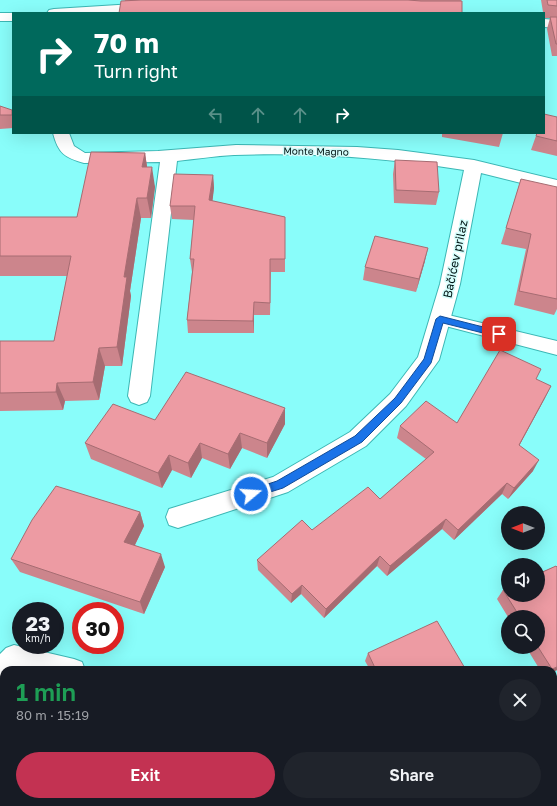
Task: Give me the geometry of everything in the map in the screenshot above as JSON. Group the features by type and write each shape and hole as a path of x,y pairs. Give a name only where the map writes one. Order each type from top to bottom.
{"street":[{"path":"59,10 161,6"},
{"path":"0,17 12,17"},
{"path":"545,23 557,24"},
{"name":"Monte Magno","path":"61,134 64,145 73,155 84,158 169,156 234,150 322,149 412,156 474,166 557,186"},
{"path":"139,396 169,156"},
{"name":"Bačićev prilaz","path":"178,517 280,485 358,439 398,400 428,360 450,284 474,166"}],"lane":[{"path":"440,319 557,348"},
{"path":"2,666 14,656 57,666"}],"building":[{"path":"547,0 557,0 557,6 548,5"},
{"path":"121,1 462,1 462,12 119,12"},
{"path":"550,17 557,17 557,44 556,44"},
{"path":"0,106 12,110 12,115 0,115"},
{"path":"545,114 557,117 557,141 536,136 537,134 545,134"},
{"path":"91,152 145,153 142,167 152,167 147,198 137,198 124,277 127,277 117,347 99,348 93,382 57,383 56,392 0,393 0,341 54,341 71,256 0,256 0,217 77,217"},
{"path":"395,160 437,162 439,192 396,190"},
{"path":"174,174 213,175 209,200 285,217 285,259 270,259 270,303 254,302 253,321 187,320 194,259 190,259 195,206 170,206"},
{"path":"521,179 557,187 557,299 519,291 531,234 506,228"},
{"path":"375,236 428,248 419,279 365,267"},
{"path":"500,350 541,369 536,379 551,386 519,445 539,460 514,488 507,483 458,530 446,519 390,566 380,556 326,609 302,585 292,594 257,560 302,520 312,530 368,487 380,499 434,452 400,426 426,401 457,423"},
{"path":"186,372 285,408 267,443 240,433 228,454 200,443 188,463 169,455 158,473 85,443 113,404 155,420"},
{"path":"56,486 140,512 124,542 161,554 140,602 11,559 32,520"},
{"path":"556,566 557,666 550,666 542,654 545,654 545,610 516,610 511,602 545,602 545,571"},
{"path":"437,621 464,666 374,666 368,653"}],"route":[{"path":"251,494 280,485 358,439 398,400 428,360 440,319 499,334"}]}
